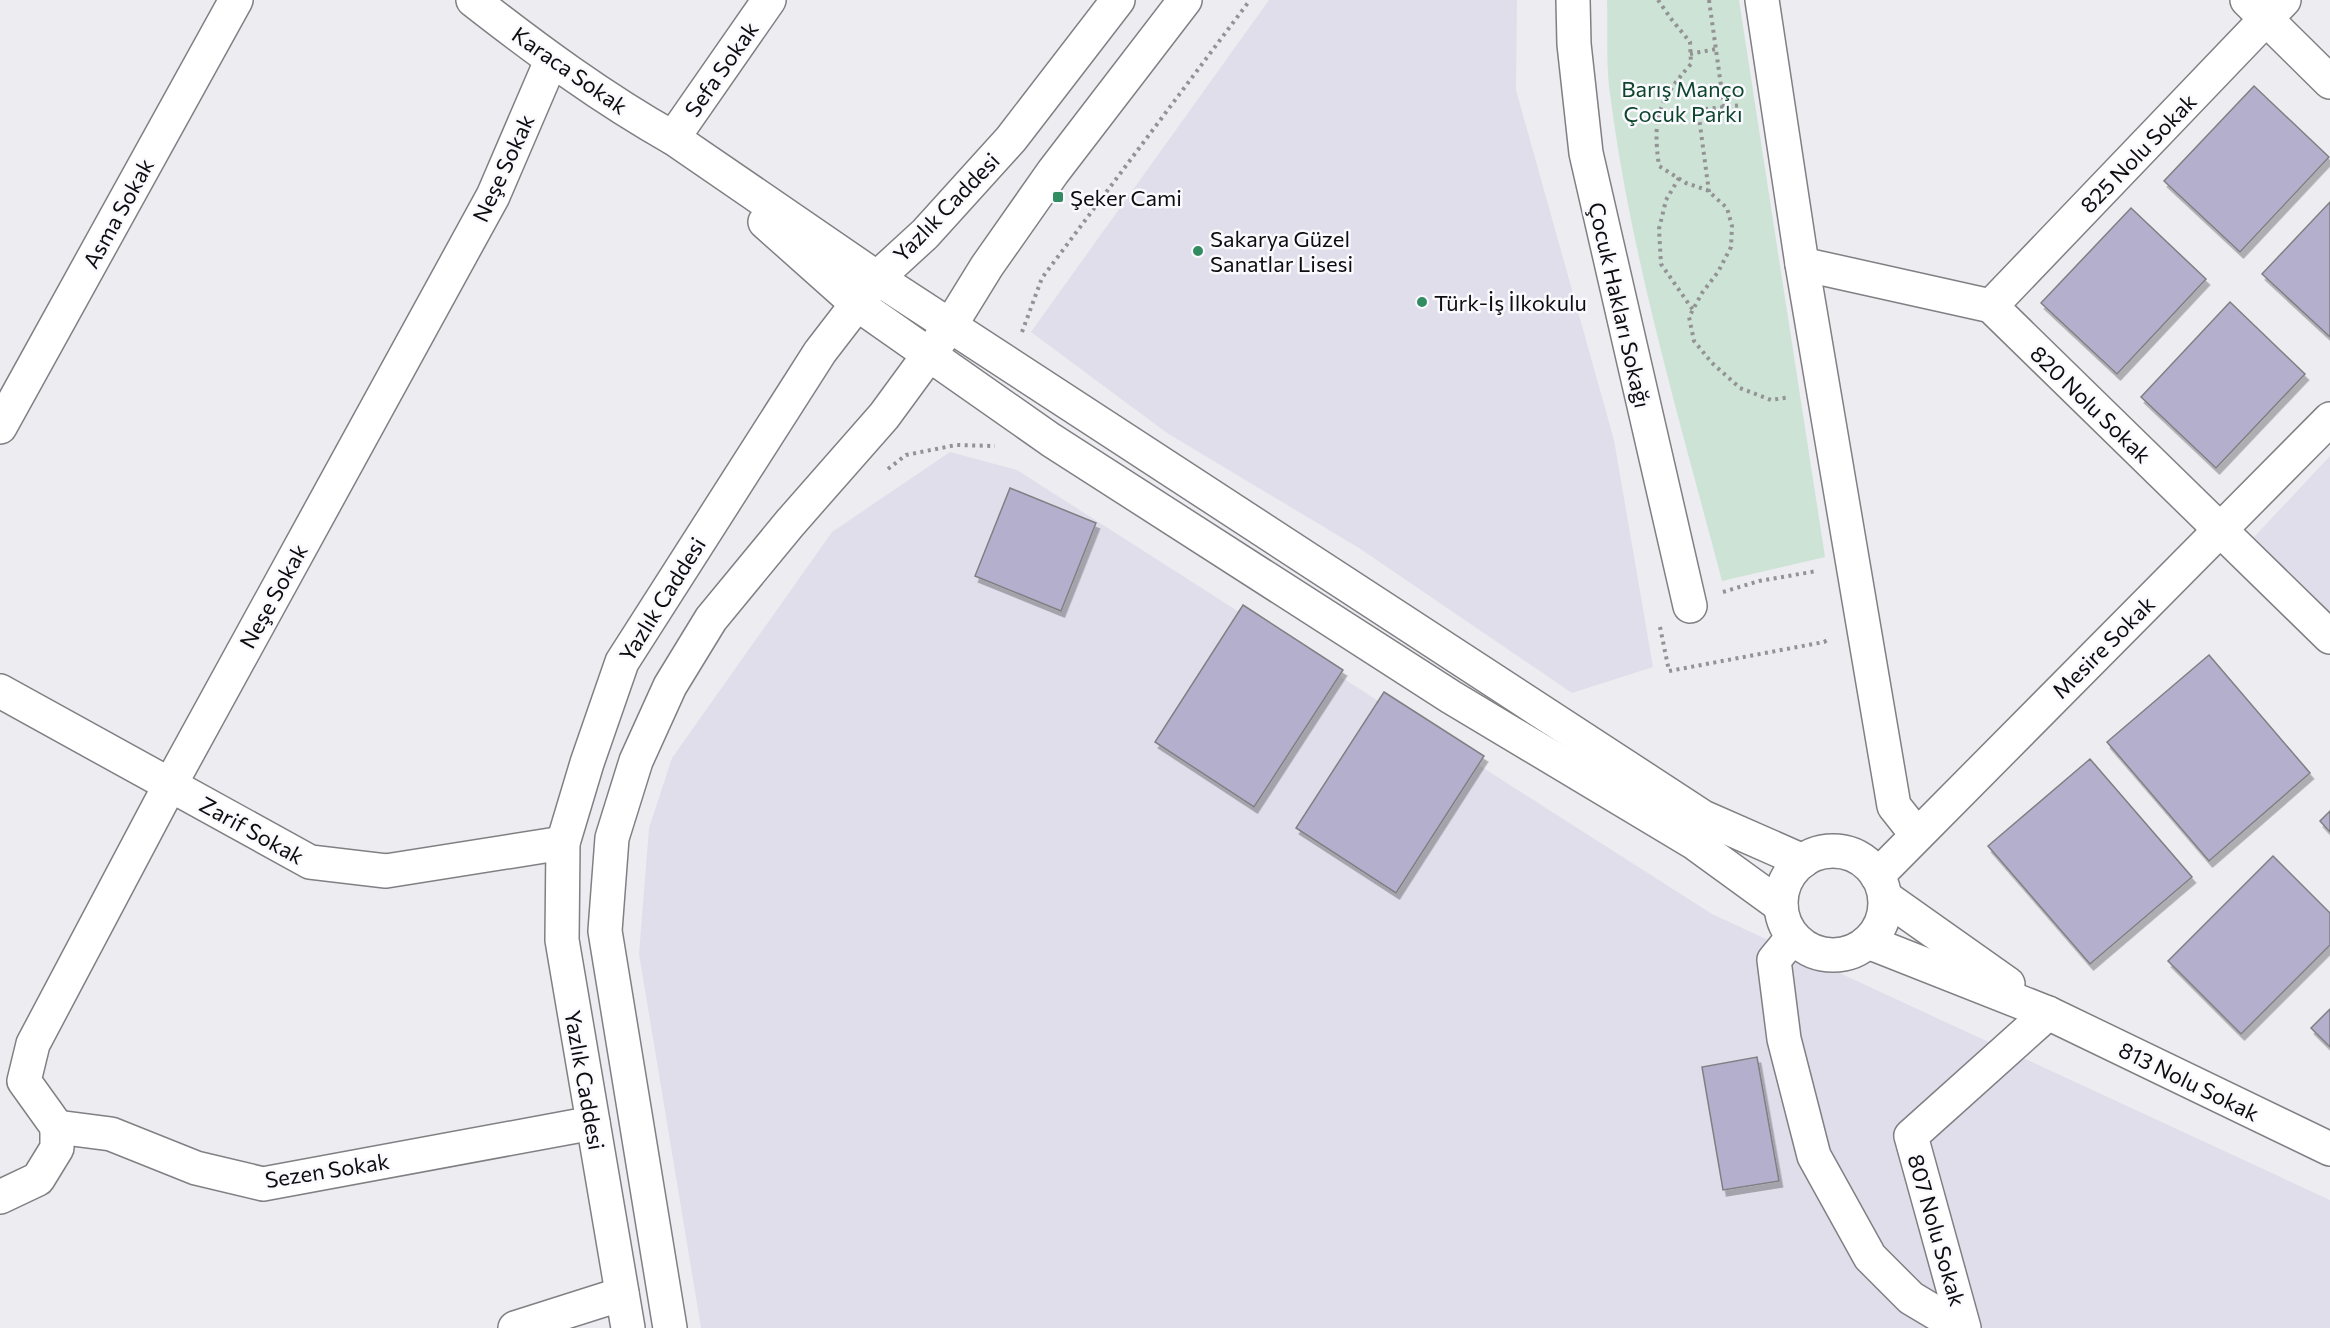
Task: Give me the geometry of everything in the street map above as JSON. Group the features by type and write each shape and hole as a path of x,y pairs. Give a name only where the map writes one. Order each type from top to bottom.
{"street":[{"name":"Asma Sokak","path":"0,427 236,0"},
{"name":"Karaca Sokak","path":"473,0 551,61 638,118"},
{"name":"Sefa Sokak","path":"673,138 769,0"},
{"path":"669,1328 605,931 612,838 640,750 670,686 711,620 790,523 884,416 950,326 987,266 1053,172 1185,0"},
{"name":"Çocuk Hakları Sokağı","path":"1573,0 1574,44 1586,153 1703,600"},
{"path":"1762,0 1802,264 1894,806 1917,835"},
{"name":"Yazlık Caddesi","path":"628,1328 562,940 563,843 587,763 622,662 820,352 877,278 925,234 1011,139 1114,1"},
{"path":"2266,6 2330,82"},
{"name":"825 Nolu Sokak","path":"1991,306 2266,6"},
{"name":"Neşe Sokak","path":"57,1127 24,1082 33,1044 170,785 493,196 551,61"},
{"path":"638,118 673,138 877,278 1703,818 1803,861"},
{"path":"638,118 780,234 857,304 1050,440 1451,698 1693,842 1781,906"},
{"path":"1802,264 1991,306"},
{"name":"820 Nolu Sokak","path":"1991,306 2330,637"},
{"name":"Mesire Sokak","path":"1881,886 1917,835 2330,419"},
{"name":"Zarif Sokak","path":"0,691 310,862 386,871 563,843"},
{"path":"1881,886 1884,913 1879,929 1868,942 1854,951 1838,955 1821,954 1806,947 1793,937 1784,922 1781,906 1783,889 1791,873 1803,861 1820,853 1837,852 1854,856 1869,866 1881,886 2048,1013"},
{"path":"1793,937 1774,960 1784,1039 1814,1156 1870,1257 1911,1299 1963,1328"},
{"path":"1868,942 2048,1013"},
{"name":"813 Nolu Sokak","path":"2048,1013 2330,1149"},
{"name":"807 Nolu Sokak","path":"1963,1328 1911,1136 2048,1013"},
{"name":"Sezen Sokak","path":"57,1127 111,1134 196,1168 263,1184 593,1124"},
{"path":"0,1197 38,1179 57,1148 57,1127"},
{"path":"515,1328 622,1294"}],"path":[{"path":"1021,332 1042,278 1250,0"},
{"path":"1658,0 1690,42 1691,64 1673,84 1659,110 1655,138 1659,166 1709,192 1727,208 1732,226 1731,248 1689,316 1694,341 1712,363 1740,388 1771,400 1792,397"},
{"path":"1709,0 1724,107"},
{"path":"1690,54 1716,49"},
{"path":"1709,192 1698,110 1752,104"},
{"path":"1679,178 1666,200 1659,229 1661,264 1693,310"},
{"path":"880,475 906,455 956,445 991,444 1001,448"},
{"path":"1703,600 1759,581 1815,570 1821,572"},
{"path":"1658,616 1669,670 1824,642 1836,634"}],"shaded area":[{"path":"1269,0 1517,0 1516,90 1614,440 1653,667 1572,693 1359,548 1167,433 1031,332"},
{"path":"950,452 1017,470 1712,914 2330,1200 2330,1328 701,1328 639,954 649,828 672,758 832,532"},
{"path":"2330,456 2330,614 2254,537"}],"green space":[{"name":"Barış Manço Çocuk Parkı","path":"1607,0 1739,0 1825,557 1722,581 1657,335 1629,212 1609,86"}],"building":[{"path":"2254,86 2329,157 2240,252 2164,181"},
{"path":"2330,202 2330,337 2262,274"},
{"path":"2131,208 2206,279 2117,374 2041,303"},
{"path":"2230,302 2305,374 2216,468 2141,397"},
{"path":"1010,488 1096,523 1061,611 975,576"},
{"path":"1243,605 1343,670 1254,807 1155,742"},
{"path":"2209,655 2310,773 2209,861 2107,742"},
{"path":"1384,692 1484,756 1396,893 1296,828"},
{"path":"2090,759 2192,877 2090,964 1988,846"},
{"path":"2330,811 2330,832 2320,821"},
{"path":"2273,856 2330,913 2330,945 2241,1034 2168,961"},
{"path":"2330,1009 2330,1047 2311,1028"},
{"path":"1757,1057 1779,1181 1723,1190 1702,1067"}],"place":[{"name":"Şeker Cami","path":"1058,197"},
{"name":"Sakarya Güzel Sanatlar Lisesi","path":"1198,251"},
{"name":"Türk-İş İlkokulu","path":"1422,302"}]}
